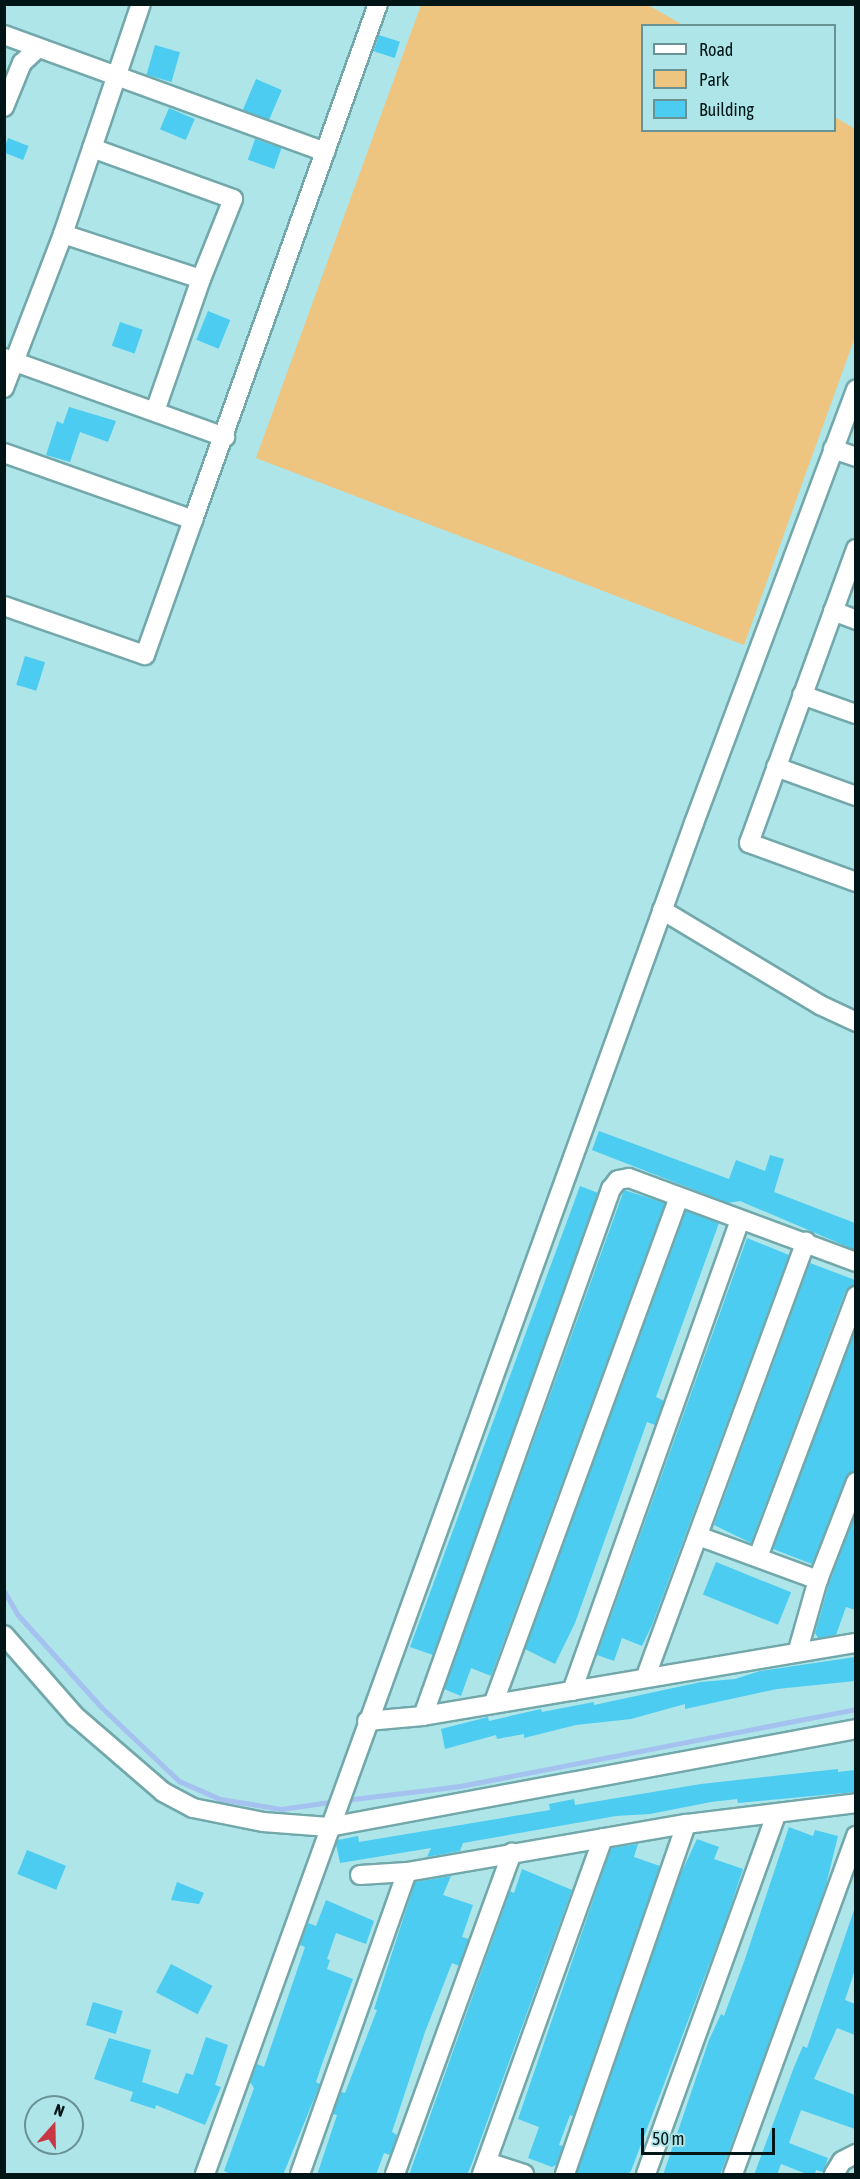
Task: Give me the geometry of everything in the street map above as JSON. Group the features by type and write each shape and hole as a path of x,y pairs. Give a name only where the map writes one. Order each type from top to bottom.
{"street":[{"path":"4,388 9,359 63,234 141,4"},
{"path":"4,606 145,655 225,437 378,4"},
{"path":"4,35 325,152"},
{"path":"4,48 38,48"},
{"path":"4,107 22,63 38,48"},
{"path":"92,148 233,199 201,279 155,411"},
{"path":"63,234 201,279"},
{"path":"9,359 225,437"},
{"path":"205,2175 330,1822 662,910 842,441 855,388"},
{"path":"842,441 855,458"},
{"path":"4,453 194,520"},
{"path":"855,549 749,843 855,882"},
{"path":"833,612 855,620"},
{"path":"802,695 855,714"},
{"path":"776,767 855,796"},
{"path":"662,910 820,1005 855,1022"},
{"path":"423,1716 611,1189 618,1180 629,1178 855,1262"},
{"path":"494,1702 679,1197"},
{"path":"572,1691 740,1220"},
{"path":"646,1676 806,1242"},
{"path":"758,1557 855,1296"},
{"path":"798,1650 818,1580 855,1482"},
{"path":"698,1536 818,1580"},
{"path":"4,1635 75,1716 178,1801 219,1815 330,1822 855,1729"},
{"path":"367,1721 423,1716 798,1650 855,1643"},
{"path":"360,1875 407,1872 686,1824 855,1803"},
{"path":"646,2175 776,1814"},
{"path":"565,2175 686,1824"},
{"path":"733,2175 855,1836"},
{"path":"524,2175 484,2169 603,1838"},
{"path":"395,2175 512,1853"},
{"path":"300,2175 407,1872"},
{"path":"834,2175 842,2161 855,2154"}],"green space":[{"path":"421,5 648,5 681,24 641,24 641,132 836,132 836,118 855,129 855,337 744,645 256,458"}],"building":[{"path":"379,35 400,42 395,58 374,51"},
{"path":"155,45 180,52 171,82 146,75"},
{"path":"256,79 282,90 268,121 243,110"},
{"path":"169,108 195,119 186,140 160,129"},
{"path":"8,138 29,146 23,160 4,153"},
{"path":"255,139 281,148 274,169 248,160"},
{"path":"208,311 230,320 219,349 196,340"},
{"path":"120,322 143,330 135,353 112,346"},
{"path":"69,407 116,421 108,442 80,432 70,462 46,455 57,421 63,424"},
{"path":"25,656 45,662 36,691 16,685"},
{"path":"599,1131 729,1179 736,1160 765,1171 770,1155 784,1159 774,1192 855,1223 855,1250 740,1201 728,1203 592,1150"},
{"path":"580,1186 598,1193 433,1655 410,1647"},
{"path":"624,1190 665,1203 491,1676 471,1668 461,1696 444,1689"},
{"path":"686,1211 719,1223 656,1397 664,1401 655,1425 647,1422 575,1623 555,1664 525,1649"},
{"path":"747,1238 789,1255 652,1625 642,1646 622,1638 614,1661 597,1655"},
{"path":"810,1263 855,1280 855,1285 845,1292 751,1543 714,1525"},
{"path":"855,1329 855,1471 846,1478 812,1564 773,1549"},
{"path":"855,1514 855,1610 846,1607 836,1635 818,1638 815,1633 829,1584"},
{"path":"716,1562 791,1592 778,1625 703,1594"},
{"path":"855,1657 855,1681 777,1689 685,1709 685,1704 631,1719 576,1725 524,1738 524,1734 497,1739 496,1735 445,1749 441,1729 488,1717 489,1721 541,1709 542,1712 594,1702 594,1705 701,1682 735,1679 760,1671"},
{"path":"838,1769 838,1772 855,1770 855,1792 738,1803 737,1799 650,1814 616,1816 463,1843 460,1851 427,1857 431,1848 340,1863 336,1844 338,1840 358,1836 359,1842 550,1810 549,1804 574,1799 575,1805 701,1784"},
{"path":"789,1827 813,1836 815,1830 838,1836 826,1885 774,2029 720,2175 663,2175 709,2040 721,2014 724,2016 744,1962"},
{"path":"697,1839 719,1847 714,1859 743,1869 725,1923 631,2171 626,2175 581,2175 577,2173 681,1873"},
{"path":"638,1844 634,1857 660,1866 573,2116 570,2115 559,2145 563,2146 556,2165 552,2167 528,2158 539,2127 518,2119 611,1848"},
{"path":"27,1850 66,1866 56,1890 17,1874"},
{"path":"522,1869 572,1890 472,2163 467,2175 409,2175 510,1891 514,1893"},
{"path":"451,1876 443,1895 473,1905 462,1937 469,1939 459,1966 452,1963 425,2032 392,2132 397,2135 390,2155 384,2153 376,2175 317,2175 337,2115 333,2114 341,2092 345,2093 377,2010 374,2009 415,1882"},
{"path":"177,1882 204,1893 199,1904 171,1900"},
{"path":"326,1900 374,1921 366,1944 336,1933 327,1959 330,1960 327,1969 353,1979 316,2082 320,2084 283,2175 233,2175 224,2171 254,2088 250,2082 257,2064 264,2067 305,1947 300,1945 308,1923 316,1926"},
{"path":"854,1910 855,1970 845,2000 855,2004 855,2035 837,2028 814,2079 855,2095 855,2129 801,2110 789,2143 828,2158 823,2172 816,2170 815,2175 809,2175 781,2164 777,2175 754,2175 794,2067 803,2046 807,2048"},
{"path":"171,1964 212,1986 197,2014 156,1992"},
{"path":"93,2002 123,2011 116,2034 86,2025"},
{"path":"206,2037 228,2045 215,2085 221,2087 205,2125 156,2105 155,2109 130,2101 133,2092 94,2079 109,2038 151,2050 142,2082 178,2094 186,2073 193,2075"}],"waterway":[{"path":"4,1591 18,1615 101,1707 179,1781 220,1799 281,1809 336,1801"},
{"path":"345,1800 460,1786 856,1709"}]}
